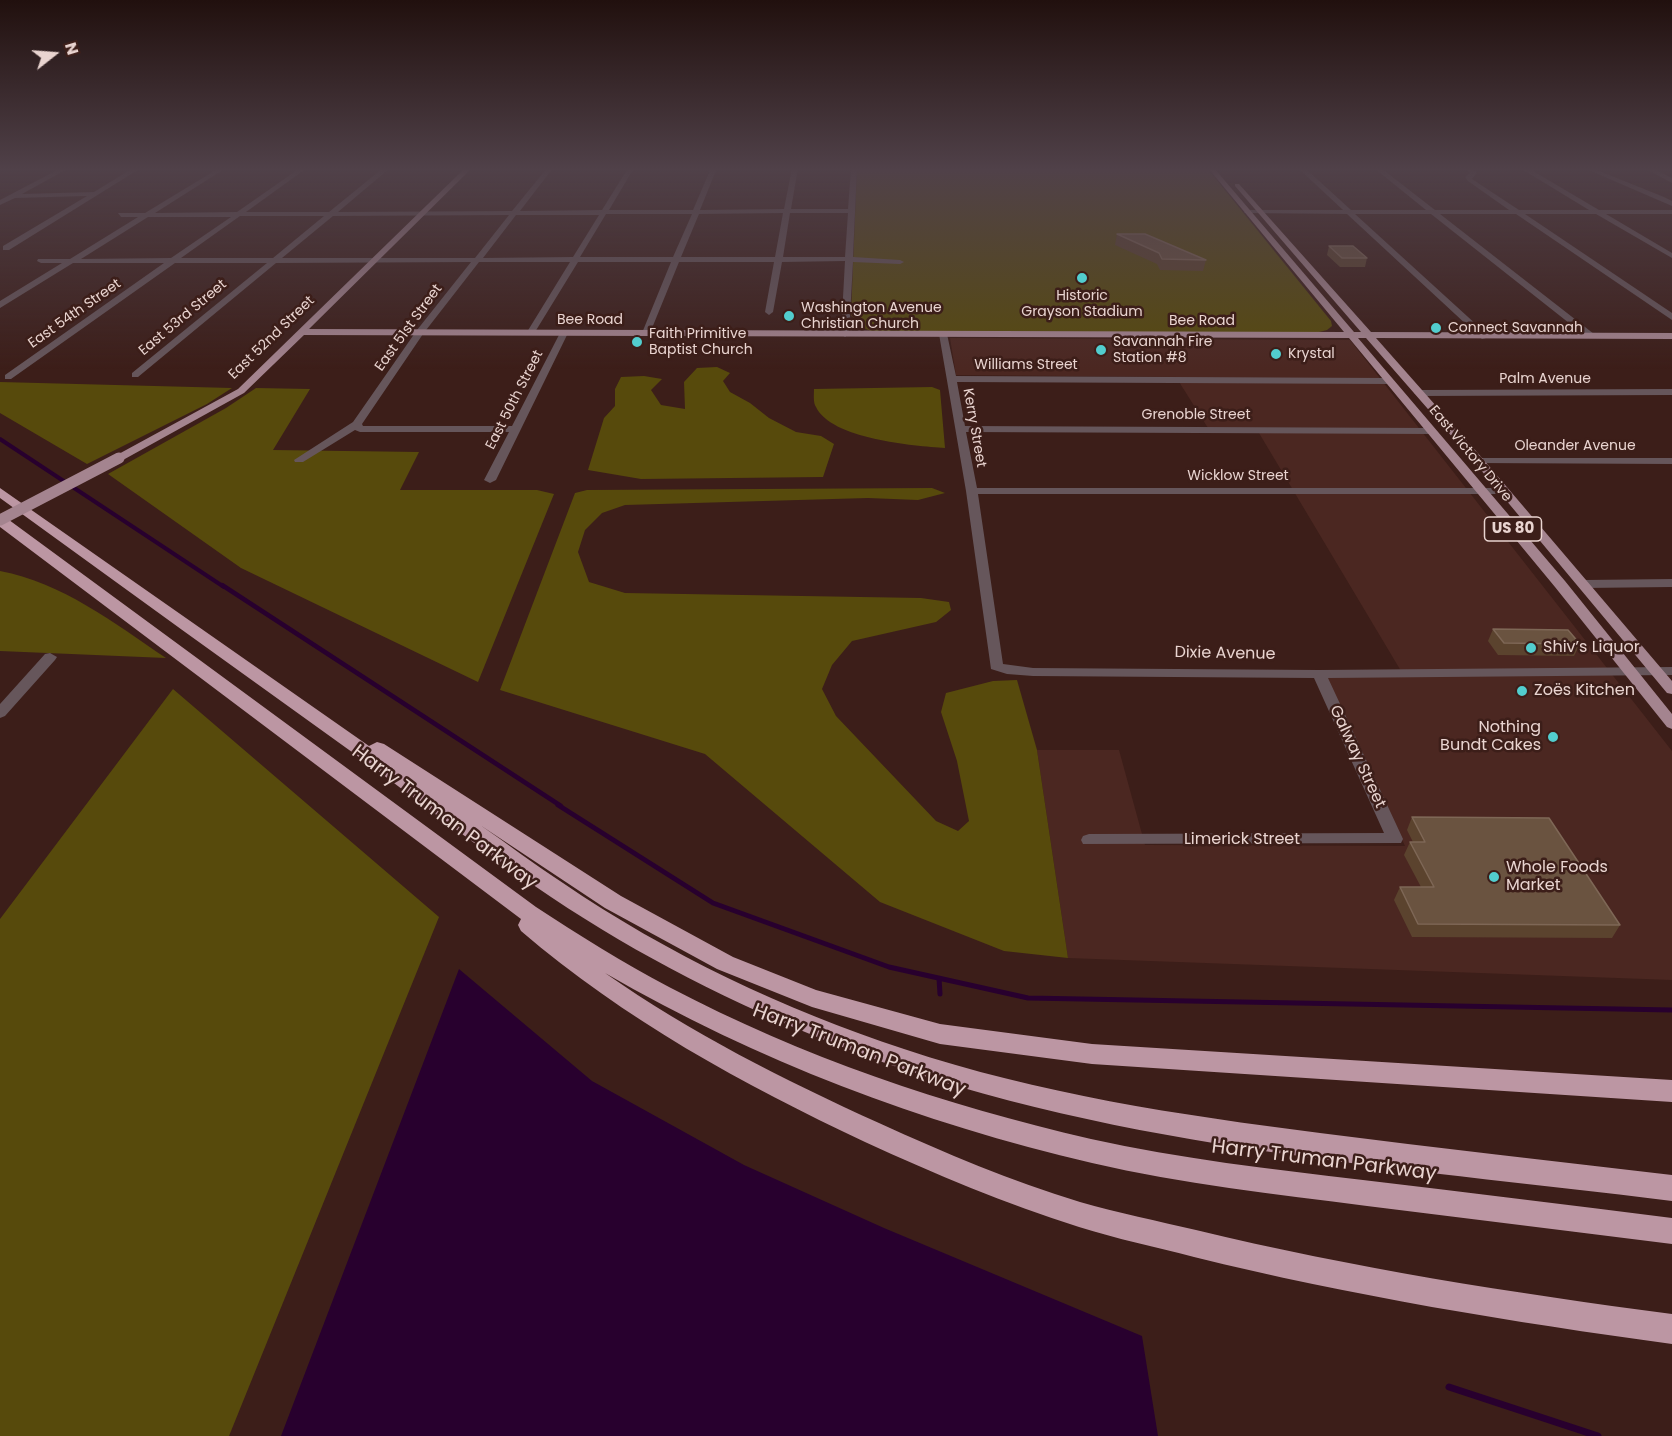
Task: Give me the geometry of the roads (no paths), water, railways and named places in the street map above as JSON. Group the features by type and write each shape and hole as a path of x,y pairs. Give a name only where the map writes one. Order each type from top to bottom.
{"highway":[{"name":"Harry Truman Parkway","path":"0,492 557,891 602,920 702,976 821,1028 954,1074 1025,1095 1098,1111 1253,1137 1672,1188"},
{"name":"Harry Truman Parkway","path":"0,520 444,851 574,945 678,1004 802,1061 942,1111 1039,1139 1176,1167 1259,1180 1672,1231"},
{"path":"162,607 613,902 725,963 812,998 940,1034 1092,1054 1672,1090"},
{"path":"444,851 572,963 650,1016 784,1091 931,1160 1078,1214 1283,1266 1555,1314 1672,1329"}],"main road":[{"name":"East 52nd Street","path":"0,520 241,391 399,235"},
{"name":"East Victory Drive","path":"1266,235 1560,584 1672,724"},
{"name":"East Victory Drive","path":"1281,235 1479,461 1672,690"},
{"path":"1303,336 1330,331 1339,321"},
{"name":"Bee Road","path":"301,332 1670,337"},
{"path":"1379,348 1403,337"}],"street":[{"path":"6,249 28,235"},
{"path":"0,305 115,235"},
{"name":"East 54th Street","path":"8,377 211,235"},
{"name":"East 53rd Street","path":"135,375 304,235"},
{"name":"East 51st Street","path":"299,459 357,424 420,332 495,235"},
{"name":"East 50th Street","path":"531,332 590,235"},
{"path":"646,333 687,235"},
{"path":"769,312 783,235"},
{"path":"845,334 850,235"},
{"path":"1375,235 1485,337"},
{"path":"1462,235 1592,336"},
{"path":"1550,235 1672,317"},
{"path":"1637,235 1672,256"},
{"path":"41,261 849,259 900,262"},
{"path":"1288,261 1303,261"},
{"name":"East 50th Street","path":"490,480 564,333"},
{"name":"Kerry Street","path":"943,334 972,491"},
{"name":"Williams Street","path":"951,379 1388,381"},
{"name":"Palm Avenue","path":"1419,393 1672,392"},
{"path":"357,424 360,429 515,429"},
{"name":"Grenoble Street","path":"961,429 1431,431"},
{"name":"Oleander Avenue","path":"1479,461 1672,461"},
{"name":"Wicklow Street","path":"972,491 1504,491"},
{"name":"Dixie Avenue","path":"972,491 996,666 1006,670 1319,674 1672,671"},
{"path":"1584,584 1672,583"},
{"path":"0,713 50,657"},
{"name":"Galway Street","path":"1319,674 1395,839"},
{"name":"Limerick Street","path":"1089,840 1395,839"}],"waterway":[{"path":"0,439 224,587"},
{"path":"222,585 561,806"},
{"path":"558,805 713,903 889,967 939,978"},
{"path":"939,978 1028,998 1672,1010"},
{"path":"939,978 940,994"},
{"path":"1449,1387 1598,1436"}],"place":[{"name":"Historic Grayson Stadium","path":"1082,278"},
{"name":"Washington Avenue Christian Church","path":"789,316"},
{"name":"Connect Savannah","path":"1436,328"},
{"name":"Faith Primitive Baptist Church","path":"637,342"},
{"name":"Savannah Fire Station #8","path":"1101,350"},
{"name":"Krystal","path":"1276,354"},
{"name":"Shiv’s Liquor","path":"1531,648"},
{"name":"Zoës Kitchen","path":"1522,691"},
{"name":"Nothing Bundt Cakes","path":"1553,737"},
{"name":"Whole Foods Market","path":"1494,877"}]}
